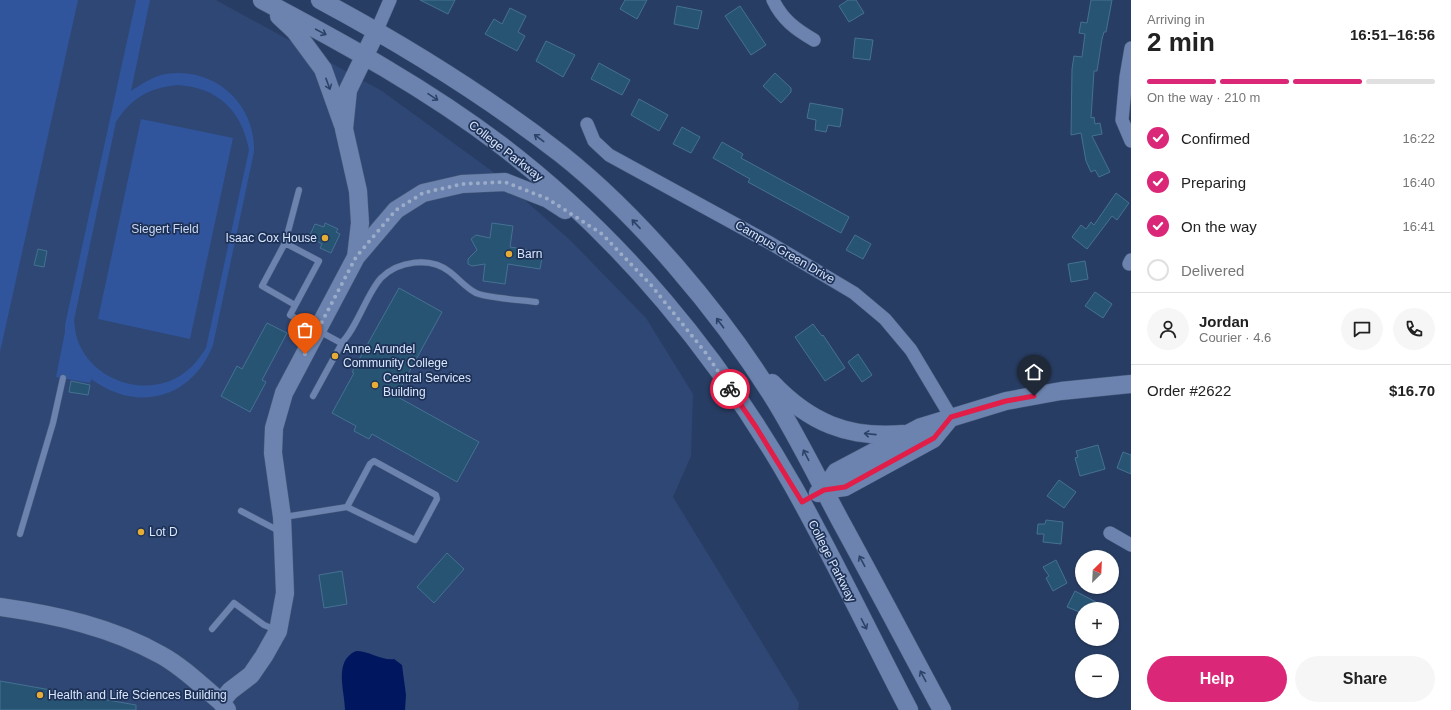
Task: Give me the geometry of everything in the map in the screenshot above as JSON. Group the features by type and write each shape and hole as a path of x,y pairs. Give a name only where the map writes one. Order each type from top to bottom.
{"main road":[{"name":"College Parkway","path":"261,0 364,55 417,87 504,147 538,175 602,234 651,285 705,352 756,427 802,502 909,710"},
{"path":"261,0 295,31 323,70 344,129 358,191 360,223 356,257"},
{"path":"320,0 377,30 451,75 501,109 563,155 622,209 667,257 707,306 770,393 824,490 942,710"},
{"path":"344,129 348,90 377,30"},
{"path":"0,607 80,621 104,628 161,655 224,706 230,691 251,675 278,631 285,593 282,525 274,453 274,428 284,393 356,257 396,210 423,193 462,184 505,182 548,199 602,234"},
{"path":"738,347 790,401 824,423 864,434 882,436 909,433"},
{"path":"824,490 836,472 921,427 1006,401 1061,391 1131,384"},
{"path":"802,502 824,490 845,487 934,438 951,417"}],"street":[{"path":"377,30 390,0"},
{"path":"773,0 779,13 795,29 814,40"},
{"path":"1131,48 1126,77 1122,120 1131,141"},
{"name":"Campus Green Drive","path":"587,124 594,141 609,155 770,242 854,293 885,319 912,350 951,417"},
{"path":"1110,534 1131,545"}],"lane":[{"path":"295,305 262,286 285,243 299,190"},
{"path":"285,243 319,261 290,315 342,343"},
{"path":"313,396 380,279 390,271 413,262 431,263 449,271 465,286 477,294 536,302"},
{"path":"20,534 54,423 64,378"},
{"path":"242,511 282,525 347,507 415,540 436,499 436,495 374,461 370,464 347,507"},
{"path":"212,629 234,603 264,625 278,631"}],"shaded area":[{"name":"Anne Arundel Community College","path":"0,0 216,0 382,91 492,171 571,241 646,318 693,394 691,456 673,497 799,703 798,710 0,710"},
{"path":"356,651 361,651 385,659 394,659 402,665 406,695 405,710 345,710 342,669 349,656"}],"green space":[{"path":"0,0 78,0 0,352"},
{"path":"136,0 150,0 131,91 161,75 184,73 200,76 229,92 240,104 248,118 253,135 254,152 213,345 204,363 192,378 177,388 161,395 144,397 127,396 109,390 91,379 90,383 56,377 65,325","holes":["177,85 192,87 216,96 226,104 241,124 246,136 249,150 206,348 191,367 171,381 156,385 126,383 112,378 99,370 88,359 80,346 74,320 116,122 128,107 149,92 167,86"]},
{"name":"Siegert Field","path":"141,119 233,138 190,339 98,319"}],"building":[{"path":"420,0 455,0 448,14"},
{"path":"625,0 647,0 637,19 620,9"},
{"path":"848,0 856,0 864,13 849,22 839,6"},
{"path":"1091,0 1112,0 1106,32 1104,32 1102,39 1097,71 1094,71 1091,118 1094,117 1095,124 1100,123 1102,134 1092,136 1110,172 1099,177 1095,170 1091,172 1086,161 1081,133 1071,135 1072,69 1074,56 1082,57 1085,34 1079,33 1081,22 1087,23"},
{"path":"677,6 702,11 698,29 674,24"},
{"path":"740,6 766,45 751,55 725,16"},
{"path":"510,8 526,16 518,32 525,36 517,51 485,34 494,19 502,24"},
{"path":"855,38 873,40 870,60 853,58"},
{"path":"546,41 575,55 563,77 536,61"},
{"path":"599,63 630,80 622,95 591,79"},
{"path":"775,73 791,88 791,92 781,103 763,86"},
{"path":"639,99 668,115 659,131 631,115"},
{"path":"810,103 843,109 840,127 828,125 826,132 815,130 816,120 807,118"},
{"path":"682,127 700,137 691,153 673,144"},
{"path":"722,142 743,154 741,158 849,217 841,233 748,182 750,179 713,158"},
{"path":"1116,193 1129,203 1117,220 1112,216 1087,249 1072,237 1081,225 1086,229 1091,222 1094,225"},
{"name":"Isaac Cox House","path":"325,223 338,229 336,232 340,234 331,253 320,248 322,244 309,237 315,224 324,227"},
{"name":"Barn","path":"492,223 513,226 510,247 543,252 540,269 508,264 505,284 483,281 485,264 472,266 468,264 468,259 477,250 471,239 476,235 490,238"},
{"path":"855,235 871,244 863,259 846,250"},
{"path":"38,249 47,251 44,267 34,265"},
{"path":"1085,261 1088,279 1071,282 1068,264"},
{"name":"Central Services Building","path":"399,288 442,312 396,396 479,442 457,482 372,434 369,439 354,431 356,426 332,413 354,373 352,372"},
{"path":"1095,292 1112,304 1103,318 1085,306"},
{"path":"267,323 287,333 262,380 266,382 250,412 221,396 237,366 242,369"},
{"path":"813,324 822,336 823,335 845,368 825,381 795,337"},
{"path":"858,354 872,375 862,382 848,362"},
{"path":"71,381 90,385 88,395 69,392"},
{"path":"1098,445 1105,469 1080,476 1075,458 1078,457 1076,451"},
{"path":"1123,452 1131,455 1131,474 1117,468"},
{"path":"1059,480 1076,492 1064,508 1047,496"},
{"path":"1046,520 1063,522 1061,544 1043,542 1044,534 1037,534 1038,524 1045,524"},
{"path":"447,553 464,569 434,603 417,587"},
{"path":"1056,560 1067,583 1053,591 1046,578 1049,576 1043,567"},
{"path":"342,571 347,604 324,608 319,575"},
{"path":"1075,591 1075,594 1081,594 1096,602 1075,602 1075,610 1067,607"},
{"name":"Health and Life Sciences Building","path":"0,681 136,705 136,710 0,710"}],"way so far":[{"path":"305,354 356,257 396,210 423,193 462,184 505,182 548,199 602,234 651,285 705,352 730,389"}],"place":[{"name":"Isaac Cox House","path":"325,238"},
{"name":"Barn","path":"509,254"},
{"name":"Anne Arundel Community College","path":"335,356"},
{"name":"Central Services Building","path":"375,385"},
{"name":"Lot D","path":"141,532"},
{"name":"Health and Life Sciences Building","path":"40,695"}],"route":[{"path":"730,389 756,427 802,502 824,490 845,487 934,438 951,417 1006,401 1034,396"}]}
